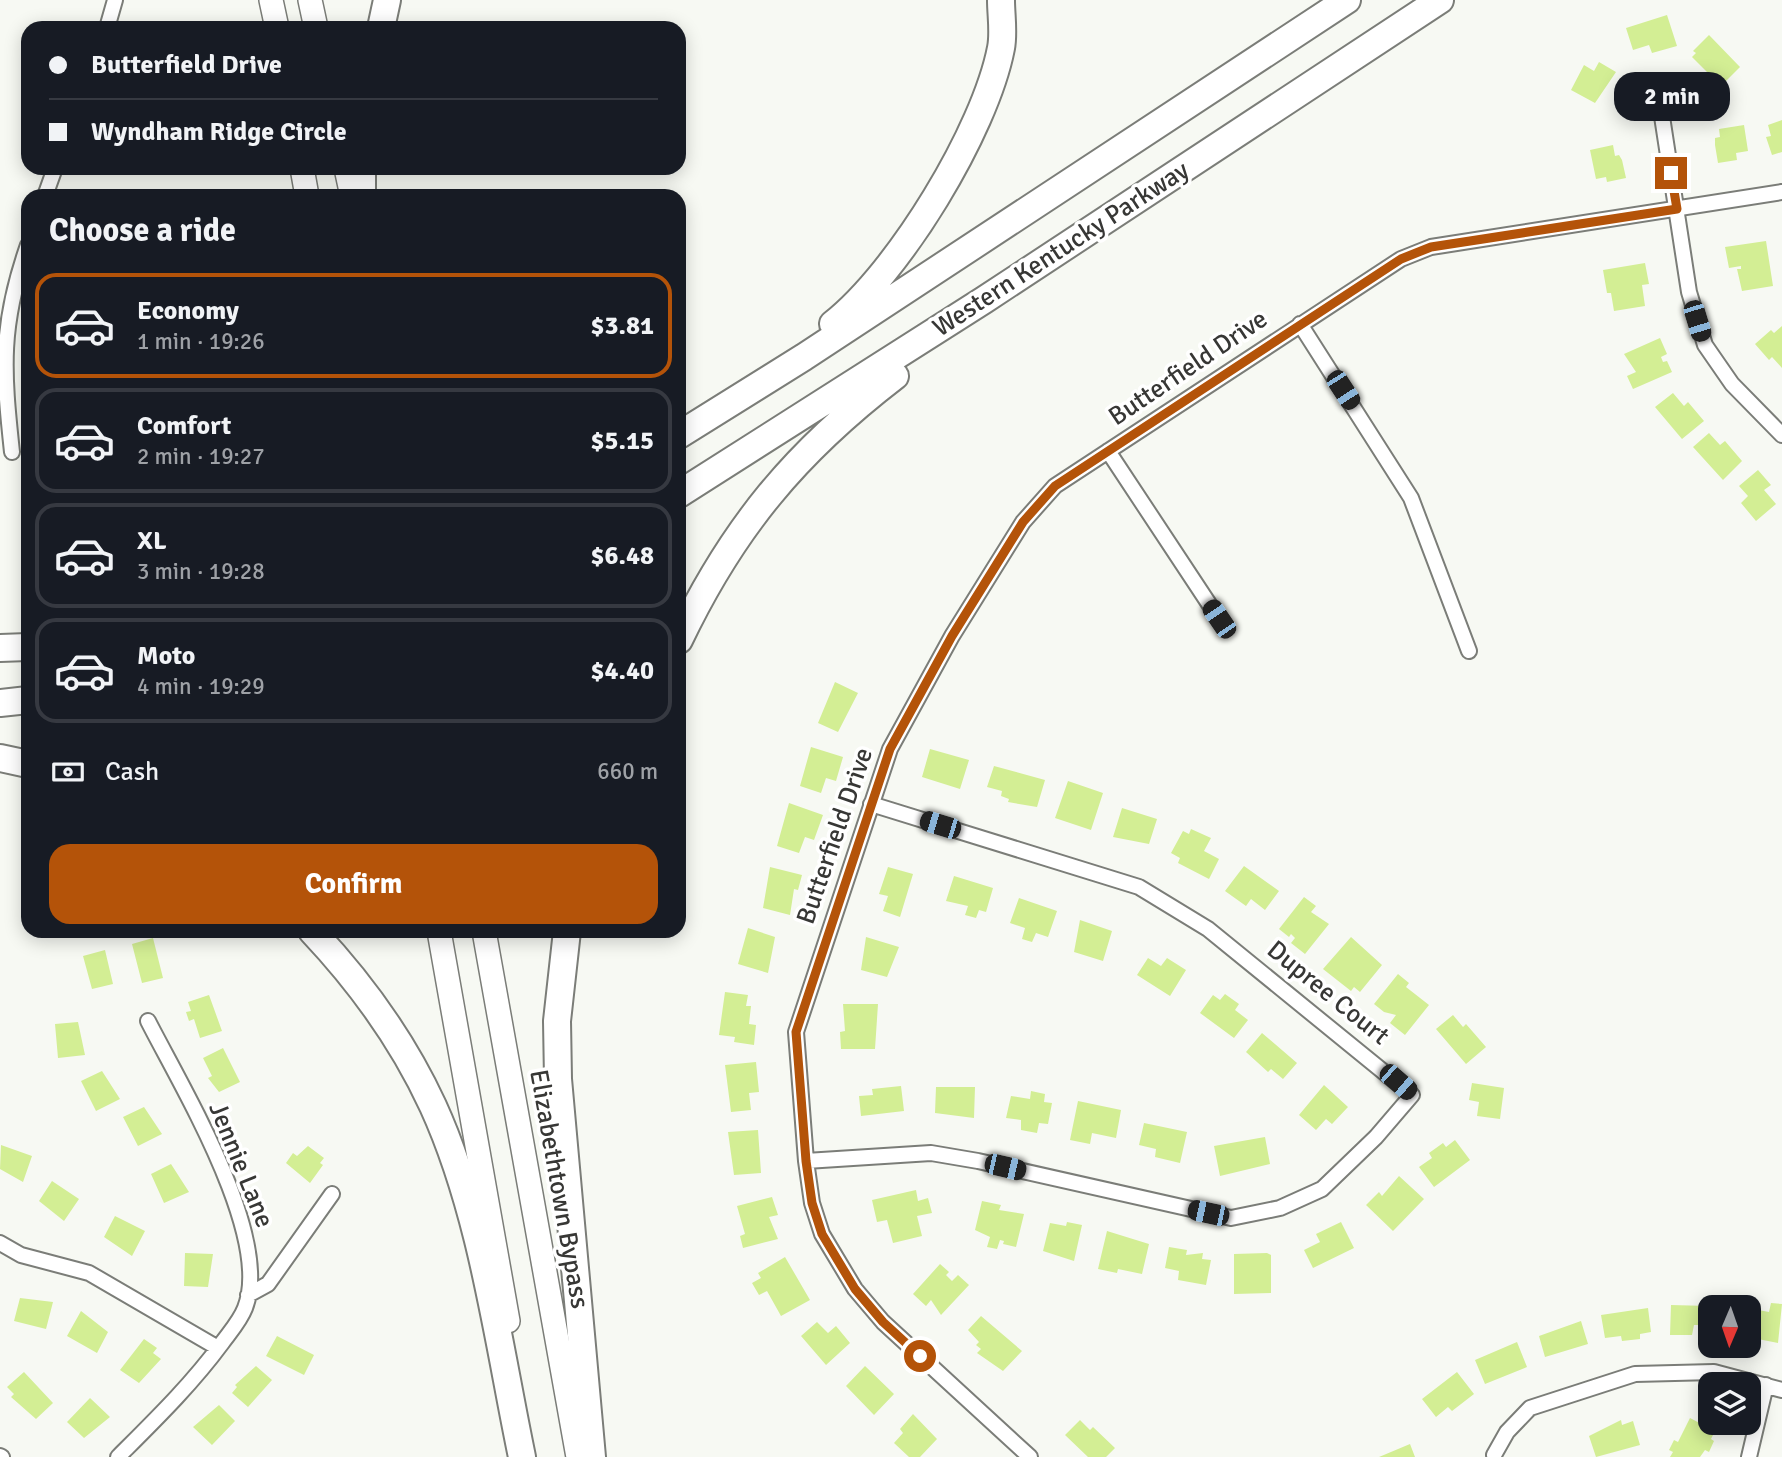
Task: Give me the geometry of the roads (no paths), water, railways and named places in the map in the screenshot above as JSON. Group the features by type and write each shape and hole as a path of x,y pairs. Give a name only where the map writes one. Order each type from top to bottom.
{"highway":[{"path":"271,0 276,21"},
{"path":"310,0 314,21"},
{"path":"382,21 387,0"},
{"path":"737,399 844,316 891,261 934,200 974,132 1002,47 1001,0"},
{"name":"Western Kentucky Parkway","path":"686,431 1347,0"},
{"name":"Western Kentucky Parkway","path":"686,490 750,452 1440,0"},
{"path":"686,626 711,577 742,527 778,481 818,440 907,366 1158,185"},
{"path":"0,648 21,647"},
{"path":"0,703 21,702"},
{"path":"0,758 21,762"},
{"path":"318,938 372,1001 405,1052 433,1106 456,1163 473,1222 522,1457"},
{"path":"440,938 532,1457"},
{"name":"Elizabethtown Bypass","path":"485,938 578,1457"},
{"path":"566,938 557,1021 558,1079 592,1457"}],"street":[{"path":"109,21 115,0"},
{"path":"1661,110 1689,292 1705,345 1732,384 1782,435"},
{"name":"Butterfield Drive","path":"1030,1457 883,1322 855,1289 822,1234 812,1203 806,1161 796,1032 890,749 952,636 1023,522 1055,486 1401,259 1431,247 1782,192"},
{"path":"12,452 5,380 6,327 21,266"},
{"path":"1300,324 1411,498 1469,650"},
{"path":"1108,451 1219,619"},
{"name":"Dupree Court","path":"806,1161 930,1153 978,1161 1231,1218 1280,1208 1322,1189 1376,1137 1412,1094 1208,929 1139,887 872,804"},
{"name":"Jennie Lane","path":"118,1457 195,1381 240,1319 248,1296 247,1245 240,1213 220,1165 148,1021"},
{"path":"248,1296 268,1284 332,1195"},
{"path":"0,1243 21,1255 89,1273 218,1348"},
{"path":"1494,1455 1507,1432 1530,1408 1635,1374 1714,1372 1782,1390"},
{"path":"1749,1457 1766,1385"}]}
